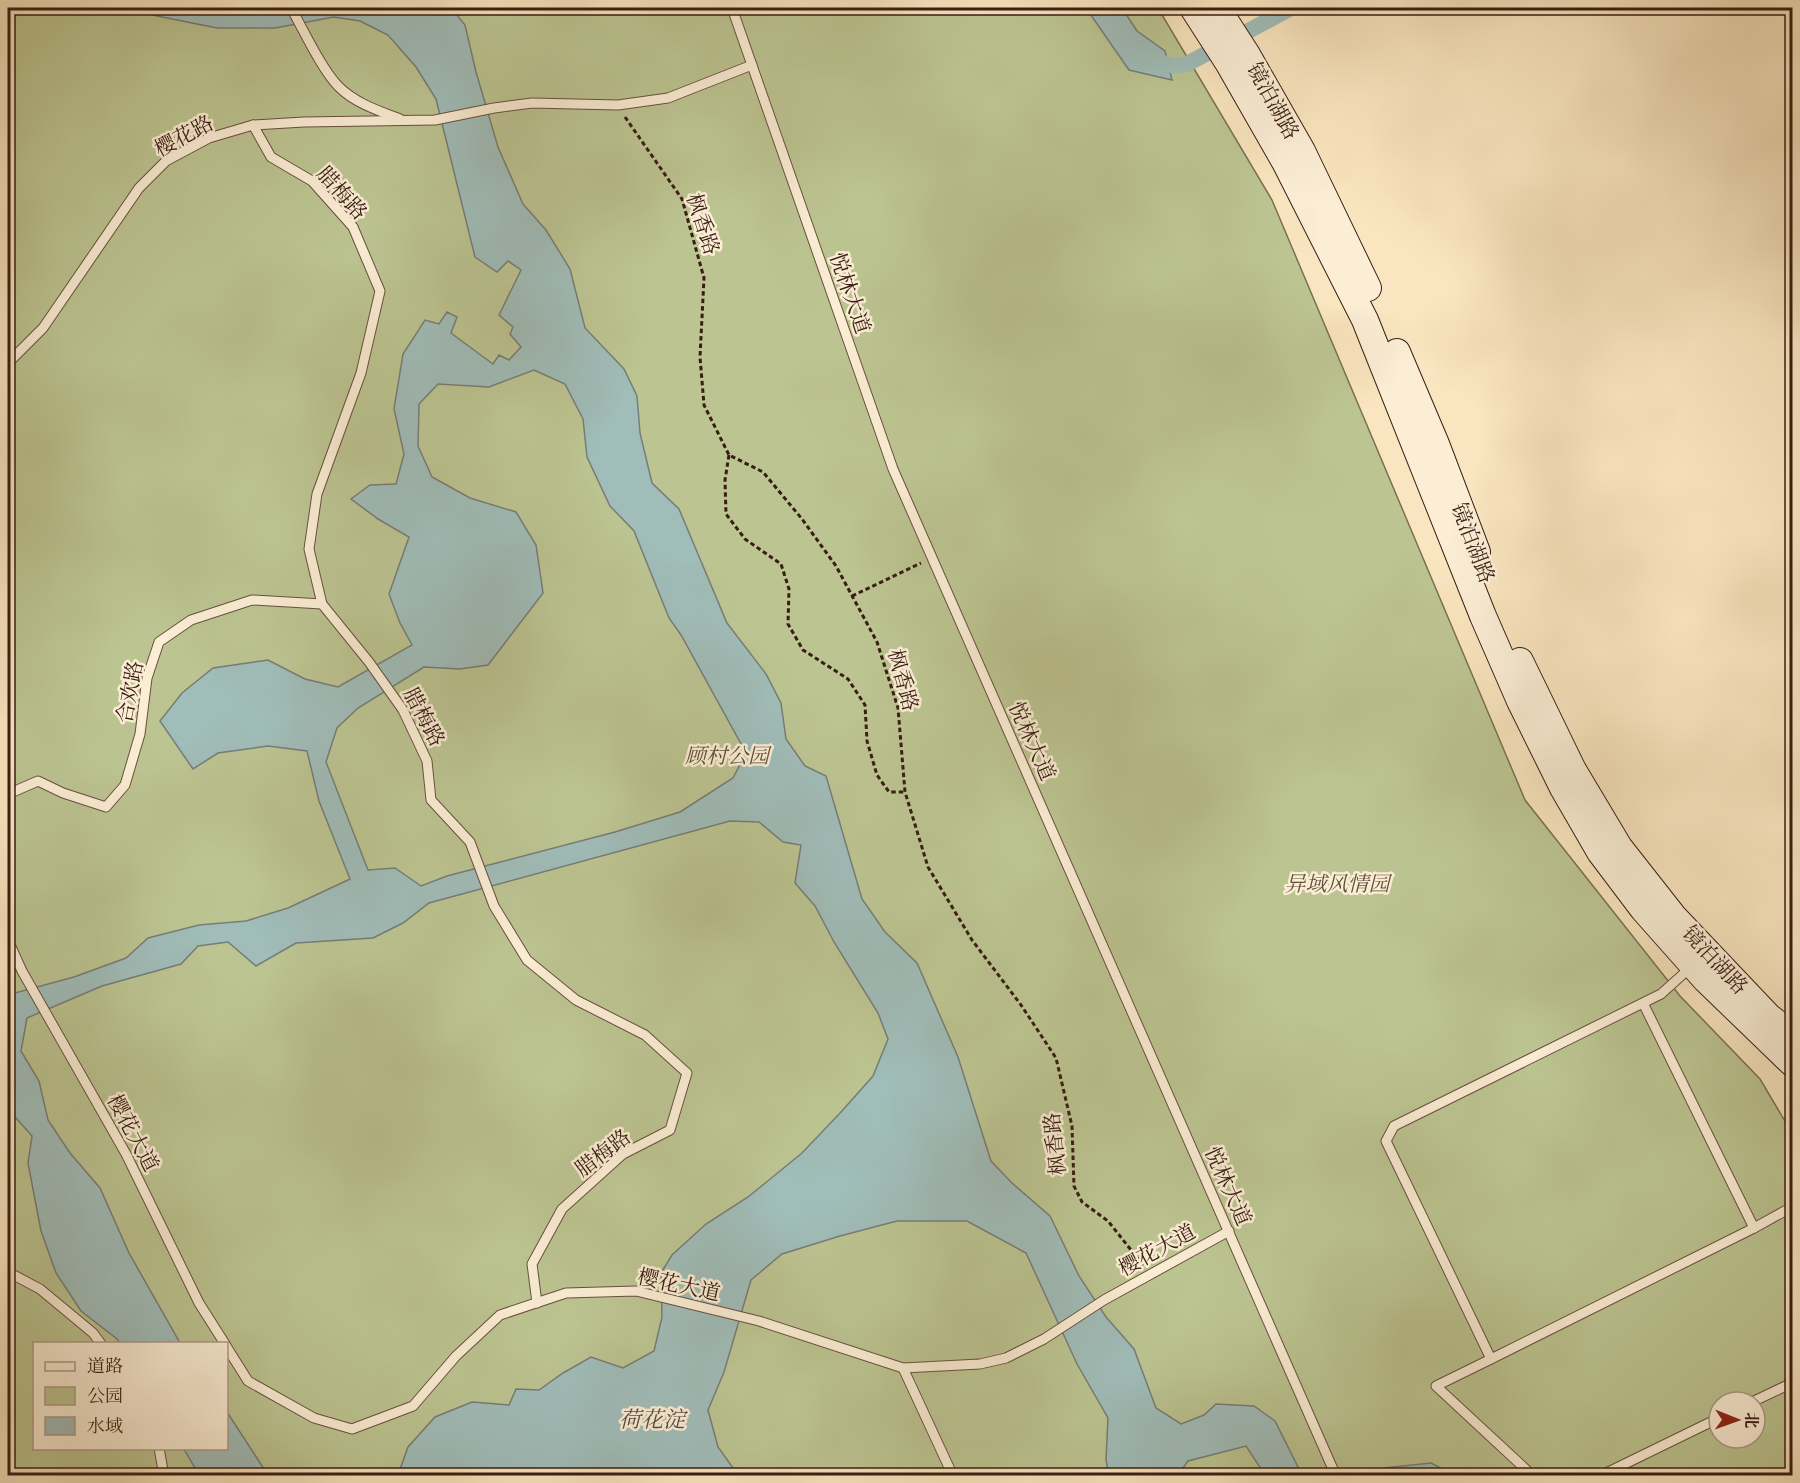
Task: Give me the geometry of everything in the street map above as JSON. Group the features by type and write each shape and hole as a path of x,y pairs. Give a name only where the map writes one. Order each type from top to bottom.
{"street":[{"path":"1202,9 1238,58"},
{"name":"镜泊湖路","path":"1238,58 1285,162 1365,320 1483,616 1520,701 1563,788 1600,852 1643,909 1692,965 1792,1063"},
{"name":"镜泊湖路","path":"1238,58 1302,151 1379,309 1436,444 1508,634 1573,770 1619,847 1674,917 1768,1016 1792,1035"}],"lane":[{"path":"291,8 338,86 370,107 407,121"},
{"name":"悦林大道","path":"732,8 893,469 1335,1473"},
{"name":"樱花路","path":"8,363 43,328 139,188 166,161 209,138 253,125 435,120 532,103 618,105 668,98 752,64"},
{"name":"腊梅路","path":"253,125 271,157 312,181 352,227 380,291 361,373 317,494 309,549 322,604 369,662 403,710 427,760 431,800 470,842 494,906 527,960 576,1000 645,1035 687,1073 670,1130 624,1154 562,1209 532,1264 537,1303"},
{"name":"合欢路","path":"8,794 38,781 63,793 106,807 125,785 141,734 147,678 159,642 191,620 252,600 322,604"},
{"name":"樱花大道","path":"8,940 22,971 126,1154 200,1303 224,1342"},
{"path":"1491,1359 1386,1142 1394,1126 1660,994 1692,965"},
{"path":"1643,1003 1754,1228"},
{"path":"1533,1476 1436,1386 1792,1207"},
{"name":"樱花大道","path":"228,1348 248,1381 314,1418 352,1429 413,1406 456,1356 500,1315 566,1293 636,1291 759,1321 903,1368 980,1364 1006,1358 1044,1339 1104,1300 1229,1231"},
{"path":"8,1272 40,1289 93,1333 100,1342"},
{"path":"903,1368 953,1476"},
{"path":"1767,1395 1792,1383"},
{"path":"1600,1476 1707,1424"},
{"path":"159,1450 164,1476"}],"path":[{"name":"枫香路","path":"618,105 682,199 704,278 700,357 704,405 729,455 763,472 802,519 836,566 877,642 898,708 905,792 928,867 972,940 1021,1005 1056,1058 1072,1126 1074,1186 1082,1202 1108,1221 1137,1256 1149,1275"},
{"path":"729,455 725,480 726,514 745,539 781,564 789,589 788,624 803,650 848,679 865,705 867,741 877,775 889,792 905,792"},
{"path":"852,597 932,557"}],"green space":[{"name":"顾村公园","path":"8,8 1158,8 1272,200 1525,800 1680,996 1760,1079 1792,1133 1792,1475 8,1475"}],"water":[{"name":"荷花淀","path":"129,8 451,8 465,25 498,147 523,204 546,230 570,269 585,328 624,369 637,396 640,433 652,483 679,509 727,623 766,674 781,703 786,739 805,766 826,776 862,899 885,932 917,963 958,1057 991,1161 1050,1216 1079,1276 1106,1317 1134,1349 1156,1408 1181,1424 1204,1415 1216,1404 1254,1406 1275,1421 1302,1475 1265,1475 1246,1446 1188,1461 1178,1475 1109,1475 1106,1460 1108,1418 1077,1364 1026,1253 967,1221 897,1221 782,1254 751,1280 724,1372 708,1410 718,1447 738,1475 398,1475 408,1447 435,1417 472,1402 509,1405 516,1389 539,1390 591,1357 623,1368 654,1351 662,1317 661,1273 672,1255 706,1224 748,1197 802,1153 873,1076 888,1039 878,1013 834,942 815,906 795,883 801,845 783,842 759,822 730,821 429,903 403,923 373,938 296,943 256,966 228,942 198,946 181,964 102,986 27,1018 21,1051 39,1081 48,1120 70,1153 100,1188 129,1253 179,1342 119,1342 81,1311 56,1273 41,1231 28,1163 32,1136 8,1109 8,989 15,993 74,977 126,958 148,938 199,925 246,921 288,908 350,879 319,801 307,751 268,746 218,753 193,769 160,721 182,693 213,668 268,660 305,679 338,687 412,645 400,623 389,594 409,537 378,519 351,499 370,485 396,484 404,454 394,409 403,354 425,320 439,324 447,312 457,317 451,333 493,364 499,355 509,360 521,347 510,334 513,327 499,315 521,270 508,261 497,272 475,257 436,99 416,67 388,35 360,21 334,17 275,28 217,28","holes":["534,370 565,384 583,419 587,457 610,506 634,531 669,618 681,635 746,753 733,778 680,812 615,832 447,876 421,886 395,868 368,870 326,762 337,728 358,708 424,667 460,669 488,665 543,593 536,545 516,512 470,498 432,477 418,446 419,404 438,384 489,387"]},
{"path":"1086,8 1122,8 1137,31 1165,51 1172,80 1129,70"},
{"path":"228,1414 269,1475 199,1475 185,1450 228,1450"},
{"path":"1431,1463 1454,1475 1366,1475 1384,1468"}],"waterway":[{"path":"1150,54 1158,61 1167,64 1187,64 1291,8"}],"park label":[{"name":"异域风情园","path":"1337,884"}]}
